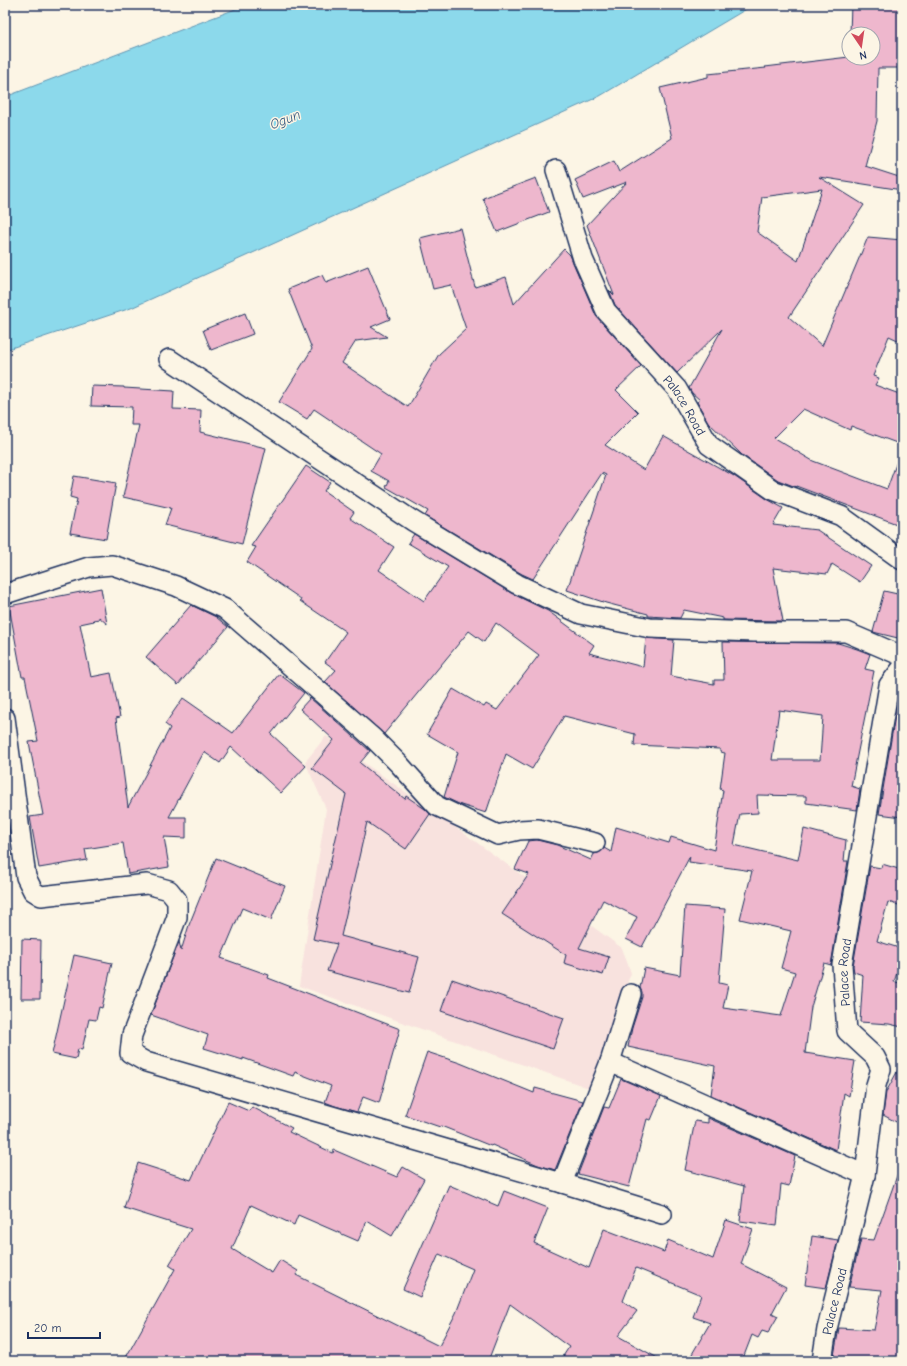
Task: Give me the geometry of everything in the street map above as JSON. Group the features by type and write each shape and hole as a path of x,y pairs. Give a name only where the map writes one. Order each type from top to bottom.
{"street":[{"name":"Palace Road","path":"556,170 583,259 606,311 677,389 709,445 773,490 841,516 902,560"},
{"path":"169,359 413,521 517,584 581,614 650,628 753,632 846,632 902,656"},
{"path":"5,594 88,567 112,565 176,586 225,609 373,738 437,806 498,835 519,830 538,829 595,843"},
{"name":"Palace Road","path":"822,1361 827,1329 866,1175 876,1085 881,1070 875,1057 847,1031 842,965 889,685 902,668"},
{"path":"5,718 26,877 33,891 41,896 148,884 169,890 177,900 177,917 132,1035 130,1053 146,1062 562,1183 662,1214"},
{"path":"562,1183 610,1062 631,994"},
{"path":"610,1062 866,1175"}],"shaded area":[{"path":"326,736 465,834 622,948 631,973 589,1088 299,986 326,809 305,762"}],"water":[{"name":"Ogun","path":"243,5 753,5 600,96 131,308 5,350 5,97"}],"building":[{"path":"851,5 902,5 902,68 878,68 877,121 865,166 902,178 902,190 819,177 864,205 789,317 822,346 868,237 902,240 902,342 889,336 873,376 879,378 875,385 902,395 902,445 851,426 850,430 803,409 774,438 813,461 887,489 900,453 902,453 902,526 778,480 742,455 708,422 697,402 700,400 689,388 722,329 677,373 615,305 609,290 614,295 587,225 627,182 583,199 575,180 614,161 619,172 672,138 660,88 708,77 708,74 766,68 765,67 841,58 841,66 881,66 881,26 850,26","holes":["822,189 798,261 757,232 762,197"]},
{"path":"536,178 549,212 497,232 483,198"},
{"path":"460,228 475,287 506,277 514,304 564,249 570,255 596,316 641,366 616,390 638,412 605,445 644,470 663,436 734,476 767,499 783,508 773,525 817,530 871,566 860,582 832,564 827,574 773,568 783,621 723,620 723,618 684,610 680,618 648,616 648,614 606,603 567,590 606,475 602,473 533,579 522,574 425,516 428,511 386,487 389,481 371,471 381,454 314,409 307,419 279,402 312,349 288,289 322,275 326,283 368,266 390,319 371,327 387,337 356,341 342,363 408,407 439,354 466,329 451,285 433,289 420,238"},
{"path":"245,313 253,334 211,350 203,330"},
{"path":"92,386 174,391 173,409 201,410 200,432 266,448 242,544 165,525 171,508 123,497 139,425 131,425 132,407 91,406"},
{"path":"306,466 330,482 324,491 354,512 350,518 394,547 379,570 424,601 448,567 408,543 414,534 511,593 548,611 594,645 589,653 643,667 646,638 674,640 671,676 714,684 714,680 724,680 723,642 838,643 870,654 865,669 874,671 851,786 860,789 857,810 806,803 806,796 757,795 758,813 740,814 734,845 798,860 804,829 846,840 844,861 848,861 831,965 824,963 811,1007 805,1053 855,1061 849,1096 844,1093 836,1150 711,1095 715,1066 628,1047 632,1028 642,997 640,988 644,968 680,975 685,906 725,909 719,983 728,985 723,1008 781,1016 795,972 781,968 791,931 740,919 752,871 689,862 690,856 642,947 626,939 637,917 603,900 579,948 609,957 603,975 564,963 566,955 502,914 529,874 515,869 528,841 537,840 557,845 591,860 594,854 598,853 604,848 611,852 616,827 669,843 671,837 714,850 723,790 720,789 725,753 720,752 720,749 634,745 635,734 564,716 532,769 506,754 486,813 461,805 444,797 458,752 427,734 453,689 484,707 486,704 497,710 539,655 496,623 484,642 469,631 384,734 325,682 336,670 325,662 346,632 300,601 301,599 247,562 256,547 251,546","holes":["779,710 823,716 820,760 772,760"]},
{"path":"74,476 116,483 106,539 70,533 77,499 70,497"},
{"path":"101,588 107,624 99,617 99,619 93,620 94,621 80,624 91,677 111,673 120,717 116,718 128,807 170,728 165,724 183,698 233,733 279,674 304,693 271,734 306,766 281,793 231,747 220,763 204,752 169,817 186,817 186,838 164,837 169,867 128,874 123,843 85,849 87,860 39,868 30,817 43,815 29,742 38,741 25,677 22,677 9,606"},
{"path":"884,591 902,595 902,639 873,632"},
{"path":"191,605 216,617 228,627 178,685 146,657"},
{"path":"310,698 370,751 360,763 405,799 406,796 430,814 406,849 367,822 341,936 419,957 409,993 327,971 337,944 313,939 346,794 312,768 334,740 300,709"},
{"path":"900,698 902,698 902,817 879,814 896,709"},
{"path":"216,858 285,886 271,920 242,908 221,958 269,975 268,978 400,1029 379,1103 363,1097 357,1112 335,1106 325,1102 331,1086 295,1072 293,1076 243,1058 243,1060 204,1048 208,1035 151,1015 179,941 181,951 189,925"},
{"path":"882,864 902,870 902,906 888,902 877,941 902,949 902,957 894,982 902,983 902,1027 889,1024 860,1022 863,975 854,972 853,966 870,866 881,868"},
{"path":"22,939 41,940 40,999 21,999"},
{"path":"74,955 112,963 102,1008 99,1007 96,1020 89,1019 82,1050 78,1049 76,1059 52,1054"},
{"path":"452,979 564,1018 553,1049 441,1011"},
{"path":"427,1052 460,1063 534,1093 535,1088 583,1101 555,1170 538,1165 492,1145 491,1146 441,1126 440,1127 405,1115"},
{"path":"902,1063 902,1125 883,1115 886,1092"},
{"path":"621,1079 661,1096 651,1120 647,1119 629,1187 578,1174 604,1107 609,1108"},
{"path":"228,1102 249,1111 252,1107 292,1128 289,1132 333,1153 334,1150 397,1177 403,1167 424,1179 392,1236 367,1221 358,1241 298,1215 294,1225 251,1205 232,1249 272,1273 280,1260 298,1271 296,1275 439,1346 456,1313 473,1269 439,1254 420,1297 403,1289 449,1185 498,1206 504,1191 548,1208 534,1243 589,1268 604,1229 664,1252 668,1240 713,1259 726,1220 753,1229 741,1264 786,1287 772,1313 778,1316 768,1333 762,1331 758,1338 752,1335 742,1361 688,1361 710,1323 693,1317 701,1295 636,1268 623,1301 637,1311 618,1336 663,1361 560,1361 569,1347 510,1304 488,1361 124,1361 175,1269 169,1265 191,1229 124,1208 138,1163 191,1180"},
{"path":"708,1118 795,1156 789,1186 781,1184 777,1226 740,1221 744,1186 685,1170 695,1121 708,1123"},
{"path":"899,1170 902,1170 902,1361 833,1361 839,1328 874,1330 882,1290 849,1287 861,1239 874,1240"},
{"path":"812,1236 838,1240 826,1288 805,1285"}]}
